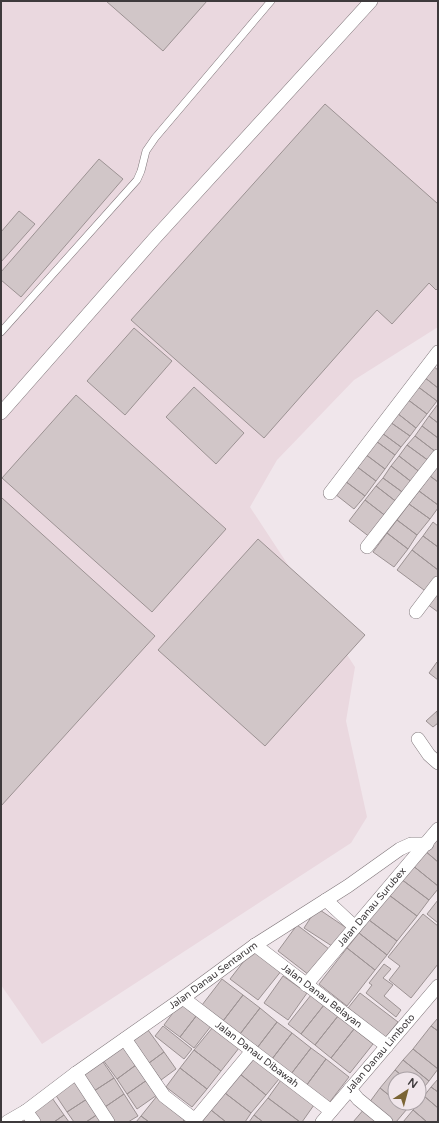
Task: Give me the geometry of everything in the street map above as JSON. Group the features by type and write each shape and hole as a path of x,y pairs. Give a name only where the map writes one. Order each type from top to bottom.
{"street":[{"path":"1,413 154,239 371,1"},
{"path":"330,492 437,353"},
{"path":"367,547 438,456"},
{"path":"416,612 438,583"},
{"path":"418,739 429,755 438,763"},
{"name":"Jalan Danau Surubex","path":"306,985 438,830"},
{"name":"Jalan Danau Sentarum","path":"7,1122 26,1111 76,1073 184,998 255,945 326,900 400,849 411,844 426,844"},
{"path":"326,900 354,927"},
{"name":"Jalan Danau Belayan","path":"255,945 387,1046"},
{"name":"Jalan Danau Limboto","path":"322,1122 438,986"},
{"name":"Jalan Danau Dibawah","path":"184,998 330,1111"},
{"path":"125,1039 164,1096 194,1121 252,1051"},
{"path":"76,1073 108,1122"},
{"path":"350,1089 358,1099 386,1122"},
{"path":"26,1111 34,1122"}],"lane":[{"path":"1,332 137,180 146,151 155,138 272,1"}],"shaded area":[{"path":"1,1 438,1 438,327 354,380 277,460 250,507 355,667 346,721 367,817 351,843 42,1044 1,985"}],"building":[{"path":"106,1 207,1 163,51"},
{"path":"325,104 438,204 438,288 436,290 429,283 392,324 377,310 264,438 131,320"},
{"path":"99,159 123,179 21,297 1,280 1,272"},
{"path":"19,211 35,224 1,262 1,232"},
{"path":"134,328 172,361 125,415 87,381"},
{"path":"433,366 438,370 438,388 424,377"},
{"path":"424,377 438,388 437,401 417,386"},
{"path":"417,386 437,401 427,414 407,399"},
{"path":"194,387 244,433 216,464 166,417"},
{"path":"76,395 226,529 152,612 2,478"},
{"path":"407,399 427,414 416,428 397,413"},
{"path":"438,404 438,423 429,416"},
{"path":"397,413 416,428 410,436 390,422"},
{"path":"429,416 438,423 438,438 422,426"},
{"path":"390,422 410,436 401,447 382,433"},
{"path":"422,426 438,438 438,450 436,452 415,436"},
{"path":"382,433 401,447 395,455 376,441"},
{"path":"415,436 436,452 429,461 407,445"},
{"path":"376,441 395,455 385,469 365,454"},
{"path":"407,445 429,461 421,473 399,456"},
{"path":"365,454 385,469 376,481 356,466"},
{"path":"399,456 421,473 413,483 391,466"},
{"path":"438,465 438,482 430,476"},
{"path":"356,466 376,481 365,496 345,481"},
{"path":"391,466 413,483 405,494 383,478"},
{"path":"430,476 438,482 438,505 419,491"},
{"path":"383,478 405,494 398,503 376,486"},
{"path":"345,481 365,496 354,509 335,494"},
{"path":"376,486 398,503 387,517 365,500"},
{"path":"419,491 438,505 438,508 430,519 409,504"},
{"path":"2,498 155,636 1,806 1,500"},
{"path":"365,500 387,517 371,538 349,521"},
{"path":"409,504 430,519 417,535 397,520"},
{"path":"397,520 417,535 408,549 387,533"},
{"path":"433,522 438,526 438,547 423,536"},
{"path":"387,533 408,549 394,567 373,552"},
{"path":"423,536 438,547 438,570 412,550"},
{"path":"258,539 365,635 265,746 158,650"},
{"path":"412,550 438,570 438,579 428,593 397,570"},
{"path":"438,591 438,612 427,604"},
{"path":"438,662 438,680 429,673"},
{"path":"437,711 438,723 433,727 426,721"},
{"path":"438,838 438,862 424,850"},
{"path":"424,850 438,862 438,886 412,865"},
{"path":"412,865 438,886 438,889 429,900 401,879"},
{"path":"401,879 429,900 417,916 389,895"},
{"path":"389,895 417,916 397,941 369,920"},
{"path":"438,900 438,923 427,914"},
{"path":"317,908 348,929 335,948 304,928"},
{"path":"423,914 438,926 438,964 411,998 389,980 400,966 388,957"},
{"path":"369,920 397,941 387,955 359,933"},
{"path":"297,925 329,949 309,975 278,951"},
{"path":"359,933 387,955 375,970 347,948"},
{"path":"254,948 282,970 258,1000 230,979"},
{"path":"347,948 375,970 347,1006 319,984"},
{"path":"384,964 391,969 383,978 393,985 384,996 401,1010 396,1017 366,993 372,985 369,983"},
{"path":"283,976 307,993 288,1020 264,1003"},
{"path":"222,979 243,995 223,1021 202,1005"},
{"path":"360,993 398,1022 385,1038 348,1008"},
{"path":"243,995 260,1008 240,1034 223,1021"},
{"path":"311,995 324,1005 301,1034 288,1024"},
{"path":"181,1002 197,1015 180,1037 164,1025"},
{"path":"324,1005 338,1016 315,1045 301,1034"},
{"path":"260,1008 277,1022 257,1048 240,1034"},
{"path":"197,1015 211,1026 194,1048 180,1037"},
{"path":"338,1016 354,1029 331,1058 315,1045"},
{"path":"438,1018 438,1031 431,1026"},
{"path":"277,1022 292,1033 272,1059 257,1048"},
{"path":"163,1026 192,1049 184,1059 155,1036"},
{"path":"431,1026 438,1031 438,1069 413,1049"},
{"path":"213,1027 239,1048 221,1071 194,1050"},
{"path":"354,1029 373,1044 350,1073 331,1058"},
{"path":"148,1030 164,1052 149,1063 133,1040"},
{"path":"292,1033 311,1048 291,1074 272,1059"},
{"path":"122,1046 136,1065 117,1079 103,1060"},
{"path":"311,1048 326,1059 306,1086 291,1074"},
{"path":"413,1049 438,1069 429,1081 427,1079 427,1071 417,1071 403,1060"},
{"path":"194,1050 221,1071 207,1089 180,1068"},
{"path":"164,1052 176,1069 161,1080 149,1063"},
{"path":"253,1058 279,1079 266,1095 240,1074"},
{"path":"101,1059 114,1078 94,1091 82,1071"},
{"path":"326,1059 349,1077 329,1103 306,1086"},
{"path":"403,1060 417,1071 396,1071 395,1070"},
{"path":"136,1065 147,1080 127,1094 117,1079"},
{"path":"180,1068 207,1089 192,1107 166,1087"},
{"path":"240,1074 266,1095 251,1113 225,1093"},
{"path":"114,1078 124,1094 105,1107 94,1091"},
{"path":"438,1079 438,1092 431,1087"},
{"path":"147,1080 157,1095 137,1109 127,1094"},
{"path":"281,1080 314,1105 302,1122 268,1098"},
{"path":"387,1080 387,1094 380,1088"},
{"path":"76,1081 87,1099 67,1112 55,1094"},
{"path":"431,1087 438,1092 438,1108 427,1099 427,1092"},
{"path":"380,1088 387,1094 387,1111 405,1111 396,1122 392,1122 369,1103"},
{"path":"225,1093 251,1113 245,1122 226,1122 211,1110"},
{"path":"124,1094 138,1116 128,1122 115,1122 105,1107"},
{"path":"50,1095 64,1115 54,1122 38,1122 29,1109"},
{"path":"157,1096 185,1119 182,1122 149,1122 141,1116"},
{"path":"268,1098 300,1122 263,1122 254,1115"},
{"path":"87,1099 98,1114 86,1122 74,1122 67,1112"},
{"path":"427,1099 438,1108 438,1122 427,1122 414,1111 427,1111"},
{"path":"365,1108 383,1122 353,1122"},
{"path":"211,1110 226,1122 202,1122"},
{"path":"412,1111 414,1111 427,1122 403,1122"},
{"path":"98,1114 103,1122 86,1122"},
{"path":"64,1115 69,1122 54,1122"},
{"path":"254,1115 263,1122 249,1122"},
{"path":"141,1116 149,1122 136,1122"}]}
